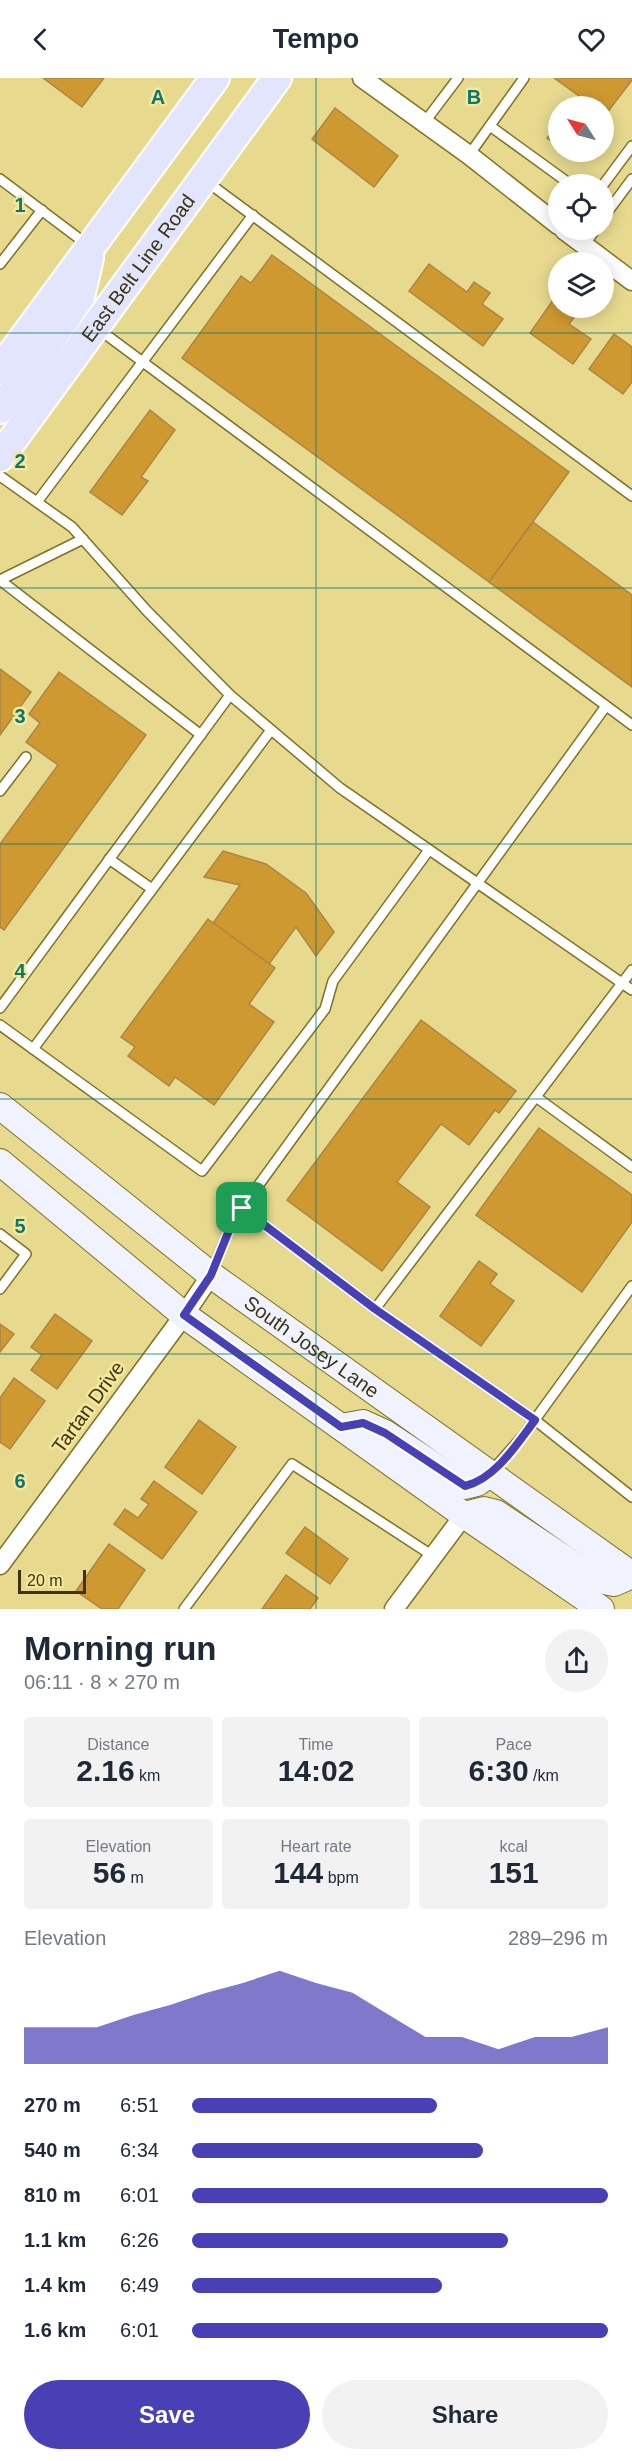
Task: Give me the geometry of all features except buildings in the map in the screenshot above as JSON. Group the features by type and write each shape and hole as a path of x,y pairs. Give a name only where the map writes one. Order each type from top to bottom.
{"main road":[{"path":"0,370 215,78"},
{"name":"East Belt Line Road","path":"0,457 277,78"},
{"path":"0,409 29,372 80,297 91,247"},
{"name":"South Josey Lane","path":"0,1106 211,1275 488,1475 632,1575"},
{"path":"0,1162 184,1315 464,1515 602,1609"},
{"path":"341,1427 363,1423 465,1486 477,1483 488,1475"},
{"path":"464,1515 484,1510 496,1513 595,1579 614,1583 632,1575"}],"street":[{"path":"362,78 469,155 548,216"},
{"path":"578,240 632,281"},
{"name":"Tartan Drive","path":"0,1566 211,1275"},
{"path":"394,1609 464,1515"}],"lane":[{"path":"424,123 458,78"},
{"path":"469,155 524,78"},
{"path":"490,126 556,174"},
{"path":"611,174 632,146"},
{"path":"0,179 91,247"},
{"path":"204,179 632,496"},
{"path":"614,204 632,179"},
{"path":"0,264 4,252 42,210"},
{"path":"37,502 253,215"},
{"path":"584,245 588,240"},
{"path":"96,327 632,725"},
{"path":"0,476 72,527 147,612 230,695 340,788 632,990"},
{"path":"83,539 0,580 201,735"},
{"path":"0,1008 230,695"},
{"path":"211,1275 232,1223 242,1208 606,706"},
{"path":"33,1049 271,730"},
{"path":"0,791 27,757"},
{"path":"0,1024 202,1171 325,1009 333,981 429,850"},
{"path":"110,859 152,889"},
{"path":"375,1309 632,970"},
{"path":"536,1097 632,1167"},
{"path":"242,1208 375,1309 535,1420 632,1497"},
{"path":"0,1234 26,1254 0,1289"},
{"path":"488,1475 535,1420 632,1286"},
{"path":"184,1609 292,1464 433,1557"}],"route":[{"path":"242,1208 375,1309 535,1420 488,1475 477,1483 465,1486 385,1433 363,1423 341,1427 184,1315 211,1275 232,1223 242,1208"}]}
